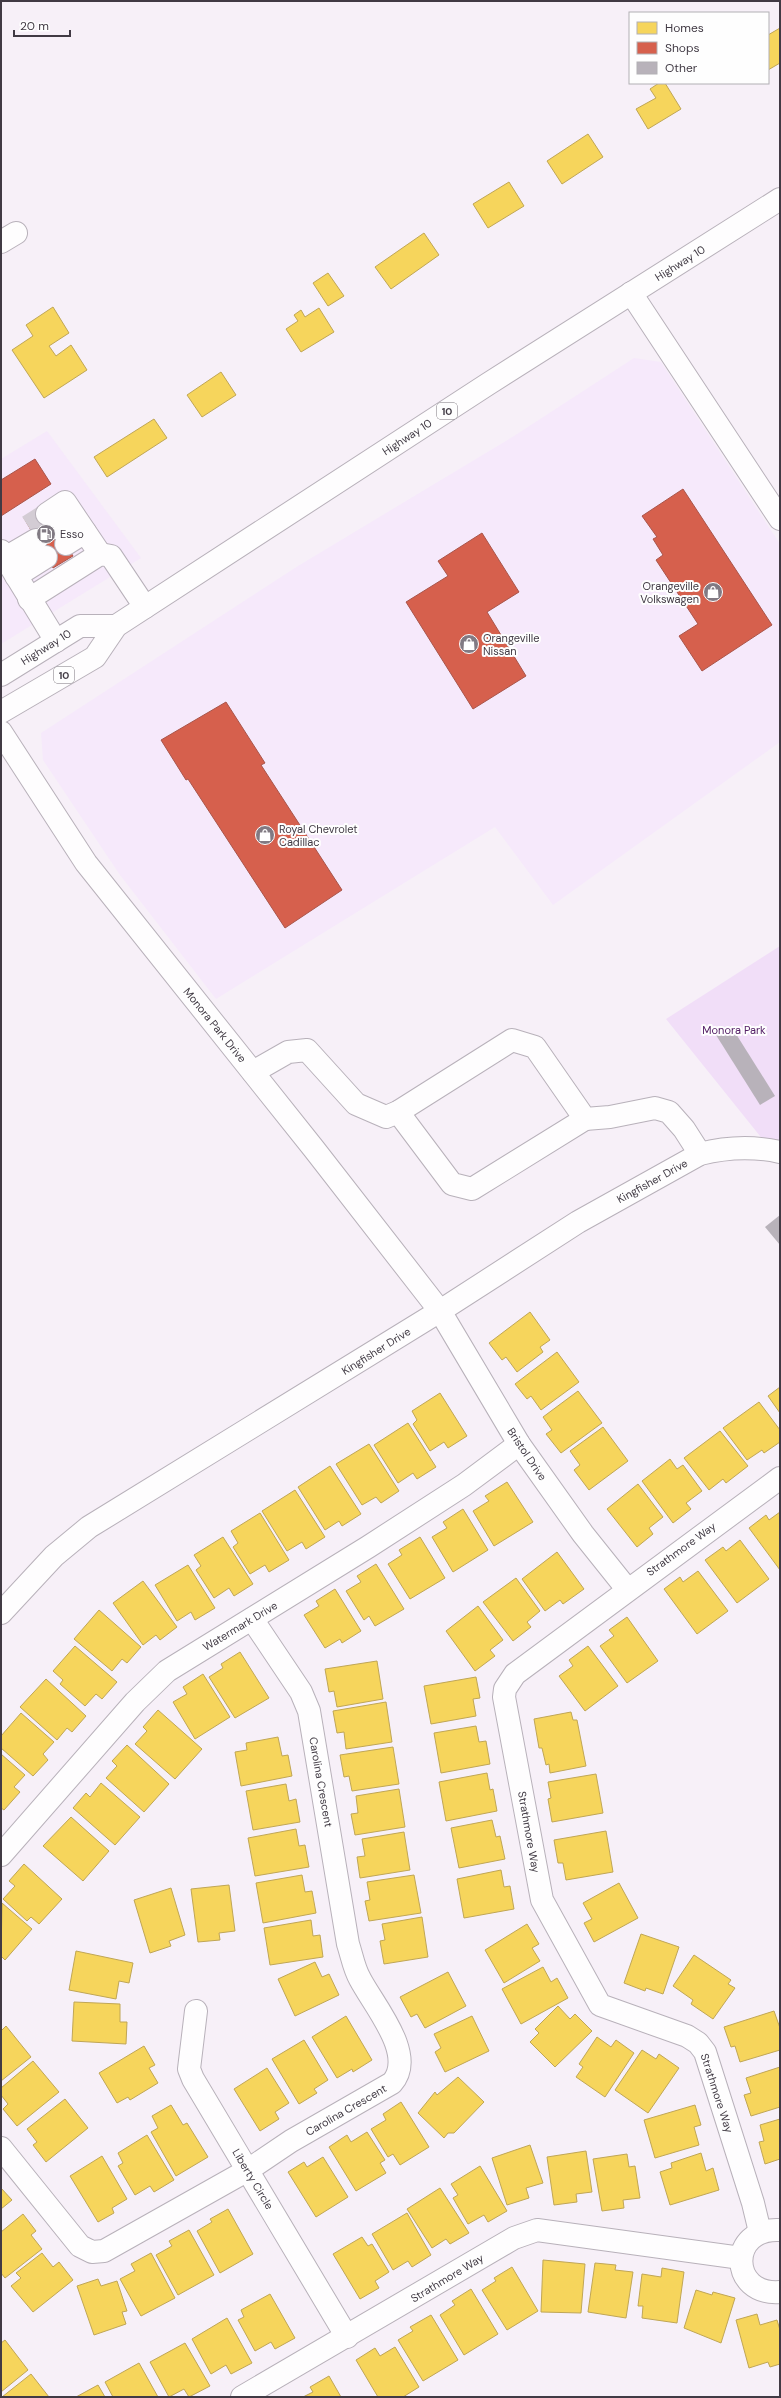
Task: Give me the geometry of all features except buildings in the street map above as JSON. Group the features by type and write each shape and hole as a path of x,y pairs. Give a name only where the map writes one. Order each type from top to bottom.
{"main road":[{"name":"Highway 10","path":"1,712 95,657 116,626 488,384 780,199"},
{"path":"631,293 780,519"},
{"path":"80,524 56,529 65,502 80,524 100,554"},
{"path":"5,560 37,541 5,560"},
{"path":"29,599 100,554 112,556 145,607"},
{"path":"5,560 56,641"},
{"name":"Highway 10","path":"1,675 80,626 116,626"},
{"name":"Monora Park Drive","path":"1,732 86,863 440,1310"},
{"path":"253,1072 288,1052 307,1050 356,1104 386,1117 398,1112 512,1040 535,1047 585,1119"},
{"path":"398,1112 452,1184 472,1189 585,1119 610,1117 655,1108 669,1112 684,1129 700,1154"},
{"name":"Kingfisher Drive","path":"1,1613 54,1556 89,1527 440,1310 578,1222 700,1154 719,1149 741,1147 780,1152"},
{"name":"Bristol Drive","path":"440,1310 519,1444 584,1534 627,1589"},
{"name":"Watermark Drive","path":"1,1855 135,1702 167,1671 458,1489 519,1444"},
{"name":"Strathmore Way","path":"242,2397 514,2238 537,2230 741,2258 744,2247 750,2238 770,2231 753,2203 705,2052 698,2043 687,2036 605,2008 596,2001 542,1900 537,1880 504,1697 505,1689 514,1674 627,1589 780,1478"},
{"name":"Carolina Crescent","path":"1,2148 80,2246 92,2252 104,2251 248,2170 291,2142 392,2084 397,2078 401,2064 393,2037 359,1978 348,1944 309,1711 300,1692 252,1619"},
{"name":"Liberty Circle","path":"196,2011 189,2069 347,2337"},
{"path":"741,2258 742,2272 754,2287 770,2293 780,2292"}],"shaded area":[{"path":"634,358 661,362 780,544 780,742 553,905 495,827 216,999 120,875 43,760 41,733 298,566 514,436"},
{"path":"47,431 141,558 1,644 1,459"}],"green space":[{"name":"Monora Park","path":"780,946 780,1161 666,1019"}],"tunnel":[{"path":"28,526 47,514"}],"place":[{"name":"Esso","path":"46,534"},
{"name":"Orangeville Volkswagen","path":"713,592"},
{"name":"Orangeville Nissan","path":"469,644"},
{"name":"Royal Chevrolet Cadillac","path":"265,835"}]}
